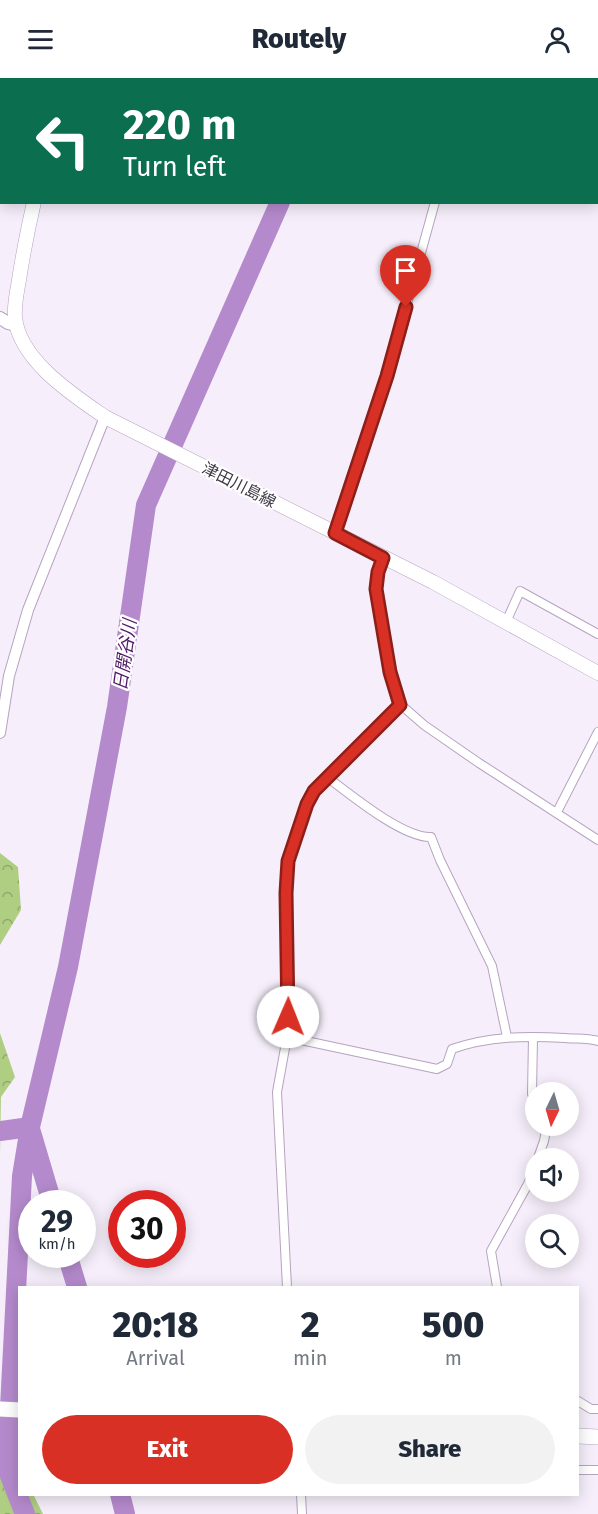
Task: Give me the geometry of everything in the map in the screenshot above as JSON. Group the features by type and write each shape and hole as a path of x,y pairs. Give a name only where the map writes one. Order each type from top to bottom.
{"highway":[{"path":"0,1409 18,1410"},
{"path":"579,1436 598,1437"}],"main road":[{"name":"津田川島線","path":"34,204 24,246 15,305 16,324 22,341 33,357 73,395 105,417 335,533 598,673"},
{"path":"0,318 8,323 16,324"}],"street":[{"path":"335,533 387,376 434,204"},
{"path":"0,733 9,676 28,610 105,417"},
{"path":"383,558 376,589 390,672 400,705 424,725 479,763 598,840"},
{"path":"506,622 520,591 598,634"},
{"path":"287,1286 277,1092 288,1037 286,893 288,861 307,804 314,791 400,705"},
{"path":"557,812 598,732"},
{"path":"327,777 378,814 416,834 431,837 492,966 507,1037"},
{"path":"288,1037 437,1069 447,1064 452,1049 474,1041 507,1037 598,1041"},
{"path":"532,1082 533,1037"},
{"path":"496,1286 491,1251 525,1189"},
{"path":"579,1402 591,1409 598,1409"},
{"path":"579,1470 598,1470"},
{"path":"301,1496 302,1514"}],"green space":[{"path":"0,853 18,867 21,910 0,945"},
{"path":"0,1033 15,1077 1,1097 0,1157"},
{"path":"0,1435 18,1468 18,1496 34,1496 43,1514 0,1514"}],"waterway":[{"name":"日開谷川","path":"25,1514 10,1476 9,1426 22,1176 30,1127 68,967 117,707 146,505 279,204"},
{"path":"0,1131 30,1127"},
{"name":"日開谷川","path":"31,1132 48,1190"},
{"name":"日開谷川","path":"71,1268 77,1286"},
{"name":"日開谷川","path":"120,1496 125,1514"}],"route":[{"path":"288,1017 286,893 288,861 307,804 314,791 400,705 390,672 376,589 383,558 335,533 387,376 406,307"}]}
